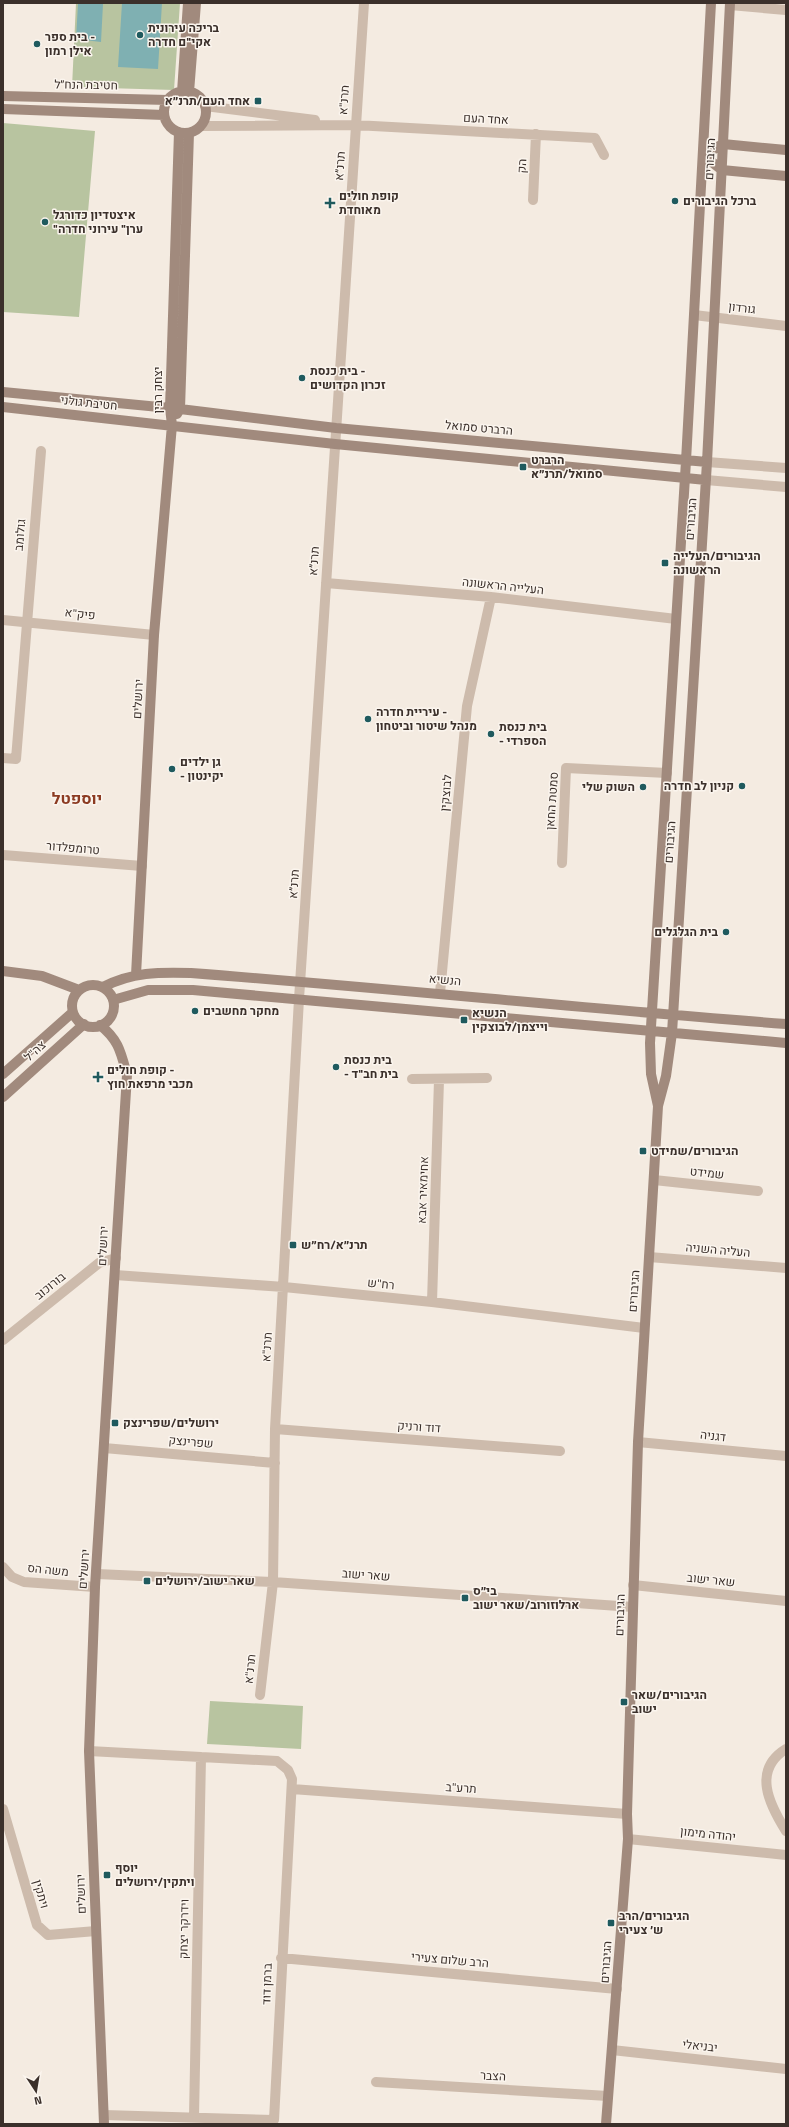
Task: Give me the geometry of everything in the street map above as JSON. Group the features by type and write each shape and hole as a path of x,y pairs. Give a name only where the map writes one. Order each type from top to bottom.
{"street":[{"path":"186,92 188,3"},
{"path":"186,92 196,3"},
{"name":"תרנ\"א","path":"355,125 357,3"},
{"name":"תרנ\"א","path":"355,125 364,3"},
{"name":"הגיבורים","path":"658,1106 651,1074 651,1031 686,461 711,3"},
{"path":"730,4 786,10"},
{"name":"הגיבורים","path":"606,2124 628,1839 627,1814 633,1585 644,1328 658,1106 666,1076 672,1033 706,480 730,4"},
{"path":"186,92 196,94 205,106 205,120 201,126 184,133 171,128 164,116 165,106 168,100 186,92"},
{"name":"חטיבת הנח״ל","path":"3,96 168,100"},
{"name":"אחד העם","path":"205,106 355,125"},
{"path":"3,109 164,116"},
{"name":"אחד העם","path":"201,126 355,125 595,138 604,155"},
{"name":"תרנ״א","path":"299,999 355,125"},
{"name":"יצחק רבין","path":"172,425 175,409 184,133"},
{"name":"הק","path":"533,200 536,134"},
{"path":"786,150 723,144 703,155 722,170 786,176"},
{"name":"גורדון","path":"694,315 786,326"},
{"name":"חטיבת גולני","path":"3,392 175,409"},
{"name":"חטיבת גולני","path":"3,406 172,425"},
{"name":"הרברט סמואל","path":"175,409 336,428 686,461 786,468"},
{"path":"172,425 335,444 786,487"},
{"name":"ירושלים","path":"136,974 154,635 172,425"},
{"name":"גולומב","path":"3,758 16,759 41,451"},
{"name":"העלייה הראשונה","path":"326,583 491,597 676,619"},
{"name":"לבוצקין","path":"440,993 467,706 491,597"},
{"name":"פיק\"א","path":"3,620 26,621 154,635"},
{"name":"סמטת החאן","path":"562,863 566,768 667,773"},
{"name":"טרומפלדור","path":"3,855 142,866"},
{"path":"3,971 42,976 80,990"},
{"name":"הנשיא","path":"103,987 119,979 136,974 155,972 191,973 440,993 652,1014 786,1024"},
{"path":"91,985 103,987 108,990 113,1000 114,1006 110,1018 100,1025 89,1026 84,1024 73,1012 73,1000 80,990 91,985"},
{"path":"113,1000 148,990 193,990 786,1043"},
{"name":"תרנ\"א","path":"260,1696 273,1582 275,1429 299,999"},
{"name":"צה\"ל","path":"3,1074 73,1012"},
{"name":"צה\"ל","path":"3,1097 84,1024"},
{"name":"ירושלים","path":"100,1025 112,1034 120,1049 127,1075 95,1587 89,1750 104,2119"},
{"path":"412,1079 439,1080 487,1078"},
{"name":"אחימאיר אבא","path":"432,1302 439,1080"},
{"name":"שמידט","path":"654,1180 758,1191"},
{"name":"העליה השניה","path":"649,1257 786,1268"},
{"name":"בורוכוב","path":"3,1340 99,1263 116,1258"},
{"name":"רח\"ש","path":"115,1275 284,1287 432,1302 644,1328"},
{"name":"דוד ורניק","path":"275,1429 560,1451"},
{"name":"דגניה","path":"638,1442 786,1456"},
{"name":"שפרינצק","path":"104,1448 275,1463"},
{"name":"משה הס","path":"3,1568 12,1576 24,1582 95,1587"},
{"name":"שאר ישוב","path":"97,1574 273,1582 633,1607"},
{"name":"שאר ישוב","path":"633,1585 786,1601"},
{"path":"786,1749 775,1756 768,1768 766,1784 772,1806 786,1831"},
{"path":"89,1750 201,1757"},
{"name":"ברמן דוד","path":"104,2119 194,2117 274,2120 281,1958 292,1789 288,1770 277,1761 201,1757"},
{"name":"וידרקר יצחק","path":"194,2117 201,1757"},
{"name":"תרע\"ב","path":"292,1789 627,1814"},
{"name":"ויתקין","path":"3,1809 36,1925 48,1935 96,1931"},
{"name":"יהודה מימון","path":"628,1839 786,1855"},
{"name":"הרב שלום צעירי","path":"281,1958 617,1988"},
{"name":"יבניאלי","path":"612,2050 786,2069"},
{"name":"הצבר","path":"376,2082 608,2096"}],"green space":[{"path":"76,3 180,3 174,90 72,87"},
{"name":"איצטדיון כדורגל \"ערן\" עירוני חדרה","path":"3,123 95,131 79,317 3,312"},
{"path":"210,1701 303,1706 301,1749 207,1744"}],"water":[{"name":"בריכה עירונית אקי\"ם חדרה","path":"122,3 162,3 158,69 118,67"},
{"path":"78,4 103,4 101,42 76,39"}],"place":[{"name":"בריכה עירונית אקי\"ם חדרה","path":"140,35"},
{"name":"בית ספר - אילן רמון","path":"37,44"},
{"name":"אחד העם/תרנ״א","path":"258,101"},
{"name":"ברכל הגיבורים","path":"675,201"},
{"name":"קופת חולים מאוחדת","path":"330,203"},
{"name":"איצטדיון כדורגל \"ערן\" עירוני חדרה","path":"45,222"},
{"name":"בית כנסת - זכרון הקדושים","path":"302,378"},
{"name":"הרברט סמואל/תרנ״א","path":"523,467"},
{"name":"הגיבורים/העלייה הראשונה","path":"665,563"},
{"name":"עיריית חדרה - מנהל שיטור וביטחון","path":"368,719"},
{"name":"בית כנסת - הספרדי","path":"491,734"},
{"name":"גן ילדים - יקינטון","path":"172,769"},
{"name":"קניון לב חדרה","path":"742,786"},
{"name":"השוק שלי","path":"643,787"},
{"name":"בית הגלגלים","path":"726,932"},
{"name":"מחקר מחשבים","path":"195,1011"},
{"name":"הנשיא וייצמן/לבוצקין","path":"464,1020"},
{"name":"בית כנסת - בית חב\"ד","path":"336,1067"},
{"name":"קופת חולים - מכבי מרפאת חוץ","path":"98,1077"},
{"name":"הגיבורים/שמידט","path":"643,1151"},
{"name":"תרנ״א/רח״ש","path":"293,1245"},
{"name":"ירושלים/שפרינצק","path":"115,1423"},
{"name":"שאר ישוב/ירושלים","path":"147,1581"},
{"name":"בי״ס ארלוזורוב/שאר ישוב","path":"465,1598"},
{"name":"הגיבורים/שאר ישוב","path":"624,1702"},
{"name":"יוסף ויתקין/ירושלים","path":"107,1875"},
{"name":"הגיבורים/הרב ש׳ צעירי","path":"611,1923"}],"district":[{"name":"יוספטל","path":"77,798"}]}
